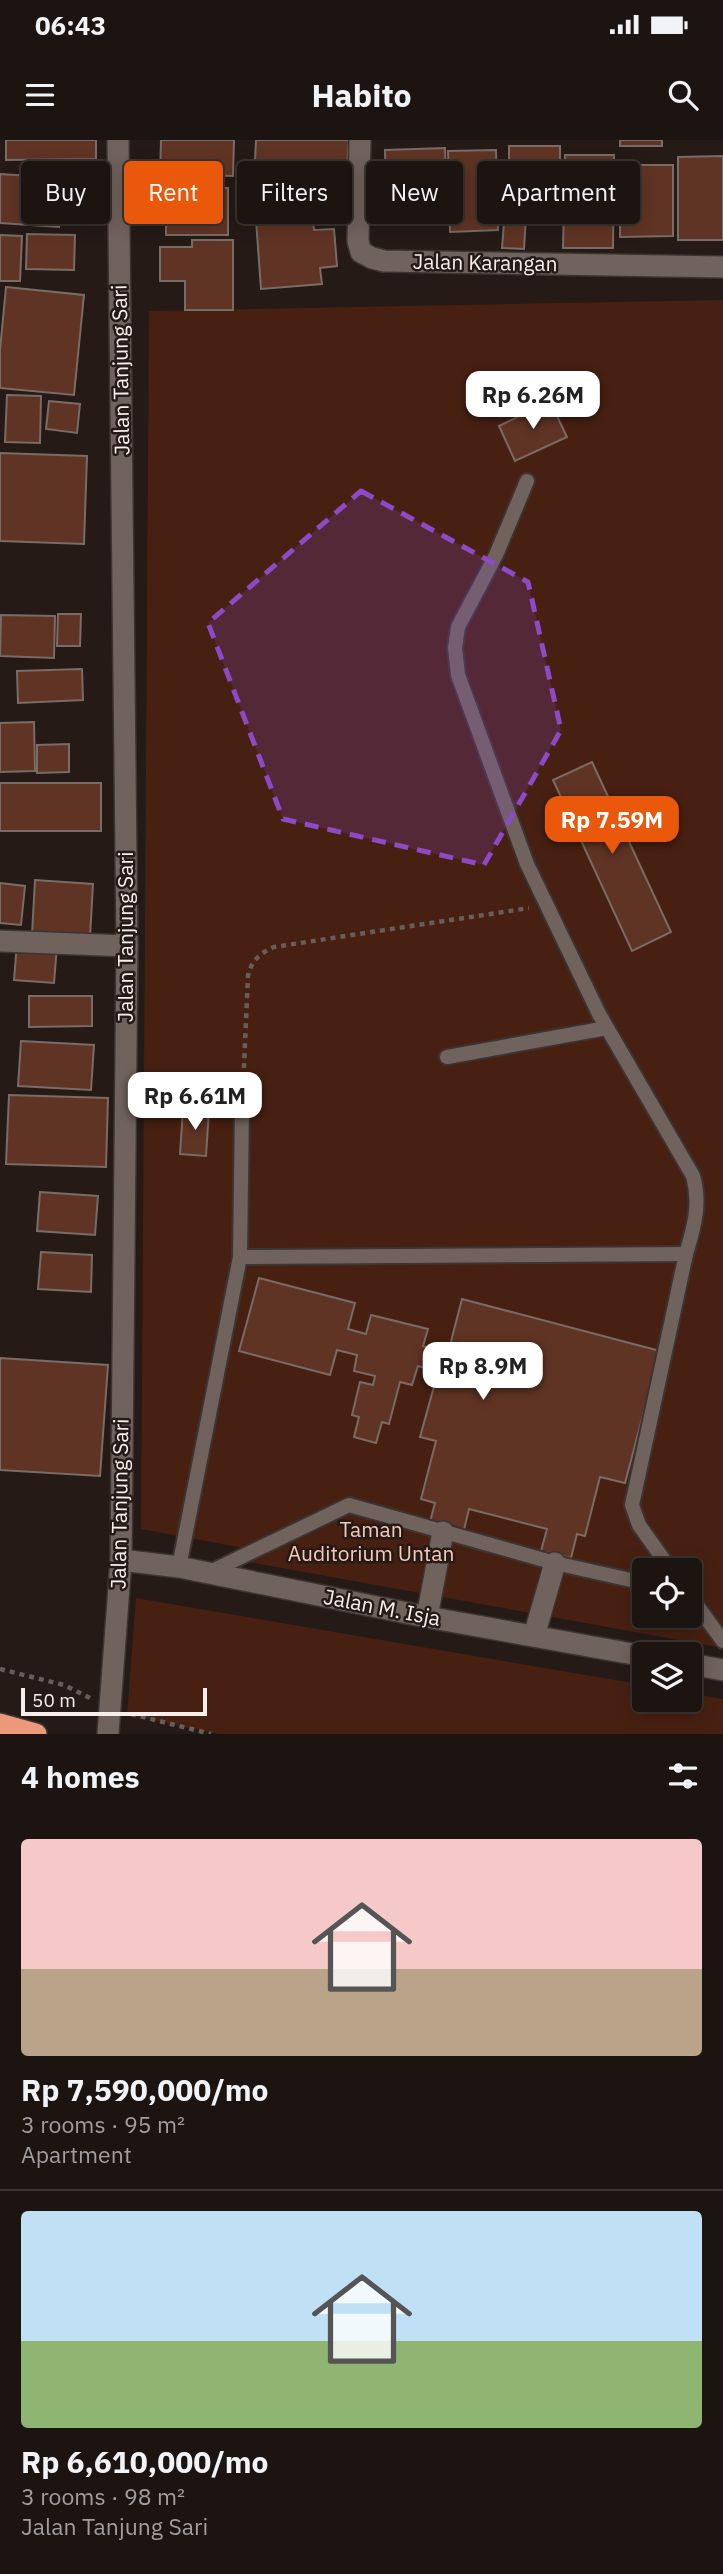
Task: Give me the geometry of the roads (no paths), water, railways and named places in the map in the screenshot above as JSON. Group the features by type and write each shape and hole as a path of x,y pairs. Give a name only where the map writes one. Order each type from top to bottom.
{"highway":[{"path":"0,1724 36,1734"}],"street":[{"name":"Jalan Tanjung Sari","path":"108,1734 121,1560 127,946 118,140"},
{"name":"Jalan Karangan","path":"360,140 358,241 361,252 372,258 384,261 723,267"},
{"path":"0,941 127,946"},
{"path":"427,1617 443,1532"},
{"name":"Jalan M. Isja","path":"121,1560 179,1567 427,1617 632,1654"},
{"path":"534,1636 555,1563"},
{"path":"702,1666 723,1670"}],"lane":[{"path":"527,481 496,555 458,627 455,648 458,675 527,864 607,1028 693,1176 698,1193 696,1219 686,1254 632,1505 639,1525 662,1558"},
{"path":"447,1057 607,1028"},
{"path":"179,1567 240,1257 242,1106"},
{"path":"240,1257 686,1254"},
{"path":"208,1573 349,1504 555,1563 632,1580"},
{"path":"702,1613 723,1642"}],"park label":[{"name":"Taman Auditorium Untan","path":"371,1542"}]}
